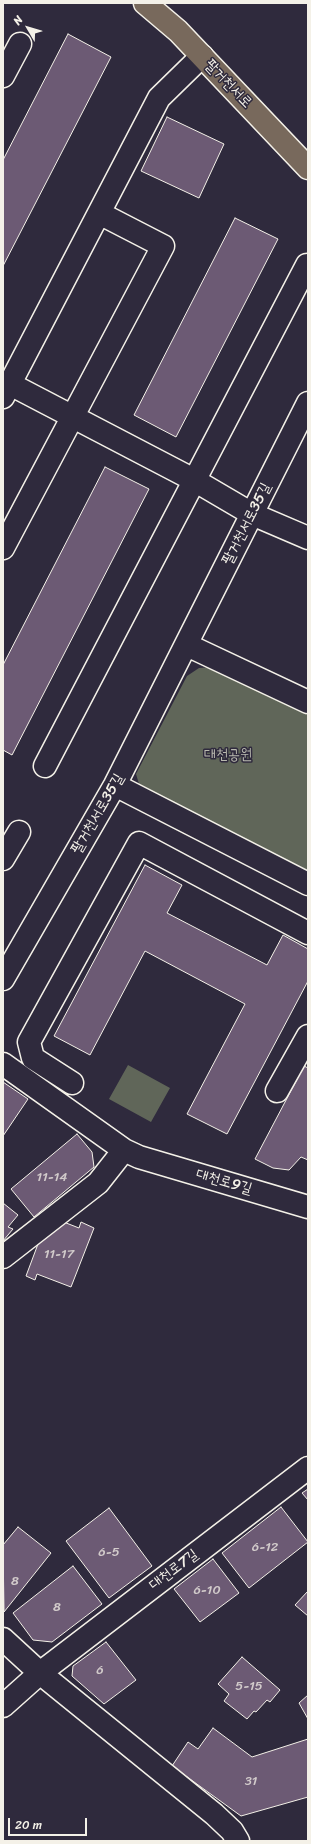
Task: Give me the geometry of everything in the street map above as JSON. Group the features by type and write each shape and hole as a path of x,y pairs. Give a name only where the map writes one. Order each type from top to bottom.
{"main road":[{"name":"팔거천서로","path":"145,3 178,31 308,168"}],"street":[{"path":"3,76 20,44"},
{"path":"202,56 159,98 99,213 8,381 73,417 194,480 252,514 308,538"},
{"path":"3,548 163,246 99,213"},
{"path":"45,766 307,265"},
{"name":"팔거천서로35길","path":"3,979 115,785 308,403"},
{"path":"187,645 308,702"},
{"path":"115,785 308,884"},
{"path":"3,859 19,832"},
{"path":"72,1083 33,1058 29,1042 139,843 308,933"},
{"path":"276,1091 306,1043"},
{"name":"대천로9길","path":"3,1064 132,1154 308,1207"},
{"path":"3,1257 98,1183 132,1154"},
{"name":"대천로7길","path":"3,1706 40,1673 308,1468"},
{"path":"3,1639 40,1673 214,1814 232,1831 238,1841"}],"green space":[{"name":"대천공원","path":"213,667 308,715 308,872 147,794 139,784 136,774 187,676 199,668"},
{"path":"128,1065 170,1088 151,1122 109,1099"}],"building":[{"path":"68,34 111,57 3,266 3,160"},
{"path":"167,117 224,144 199,198 141,171"},
{"path":"235,218 278,239 176,437 134,415"},
{"path":"105,467 149,489 12,755 3,750 3,665"},
{"path":"145,865 182,885 167,913 267,965 283,935 308,949 308,981 227,1134 187,1114 245,1004 145,951 90,1055 54,1036"},
{"path":"304,1066 308,1068 308,1160 301,1157 289,1170 273,1168 255,1159"},
{"path":"3,1082 28,1099 3,1136"},
{"path":"77,1134 92,1152 94,1167 34,1217 11,1189"},
{"path":"3,1203 18,1215 8,1227 13,1229 3,1241"},
{"path":"61,1221 79,1228 81,1222 94,1228 71,1287 37,1274 35,1280 26,1276 41,1236"},
{"path":"308,1489 308,1500 302,1493"},
{"path":"281,1507 308,1542 249,1588 222,1553"},
{"path":"109,1508 152,1566 109,1598 66,1541"},
{"path":"18,1527 51,1553 4,1612 3,1545"},
{"path":"213,1559 239,1593 200,1622 174,1589"},
{"path":"73,1566 102,1604 52,1642 33,1640 13,1613"},
{"path":"308,1591 308,1616 295,1605"},
{"path":"106,1642 136,1680 104,1704 72,1676 73,1666"},
{"path":"242,1657 280,1690 270,1702 267,1700 247,1719 224,1701 229,1694 218,1684"},
{"path":"308,1695 308,1719 299,1703"},
{"path":"213,1728 252,1757 308,1739 308,1797 241,1816 172,1766 188,1742 198,1749"}]}
